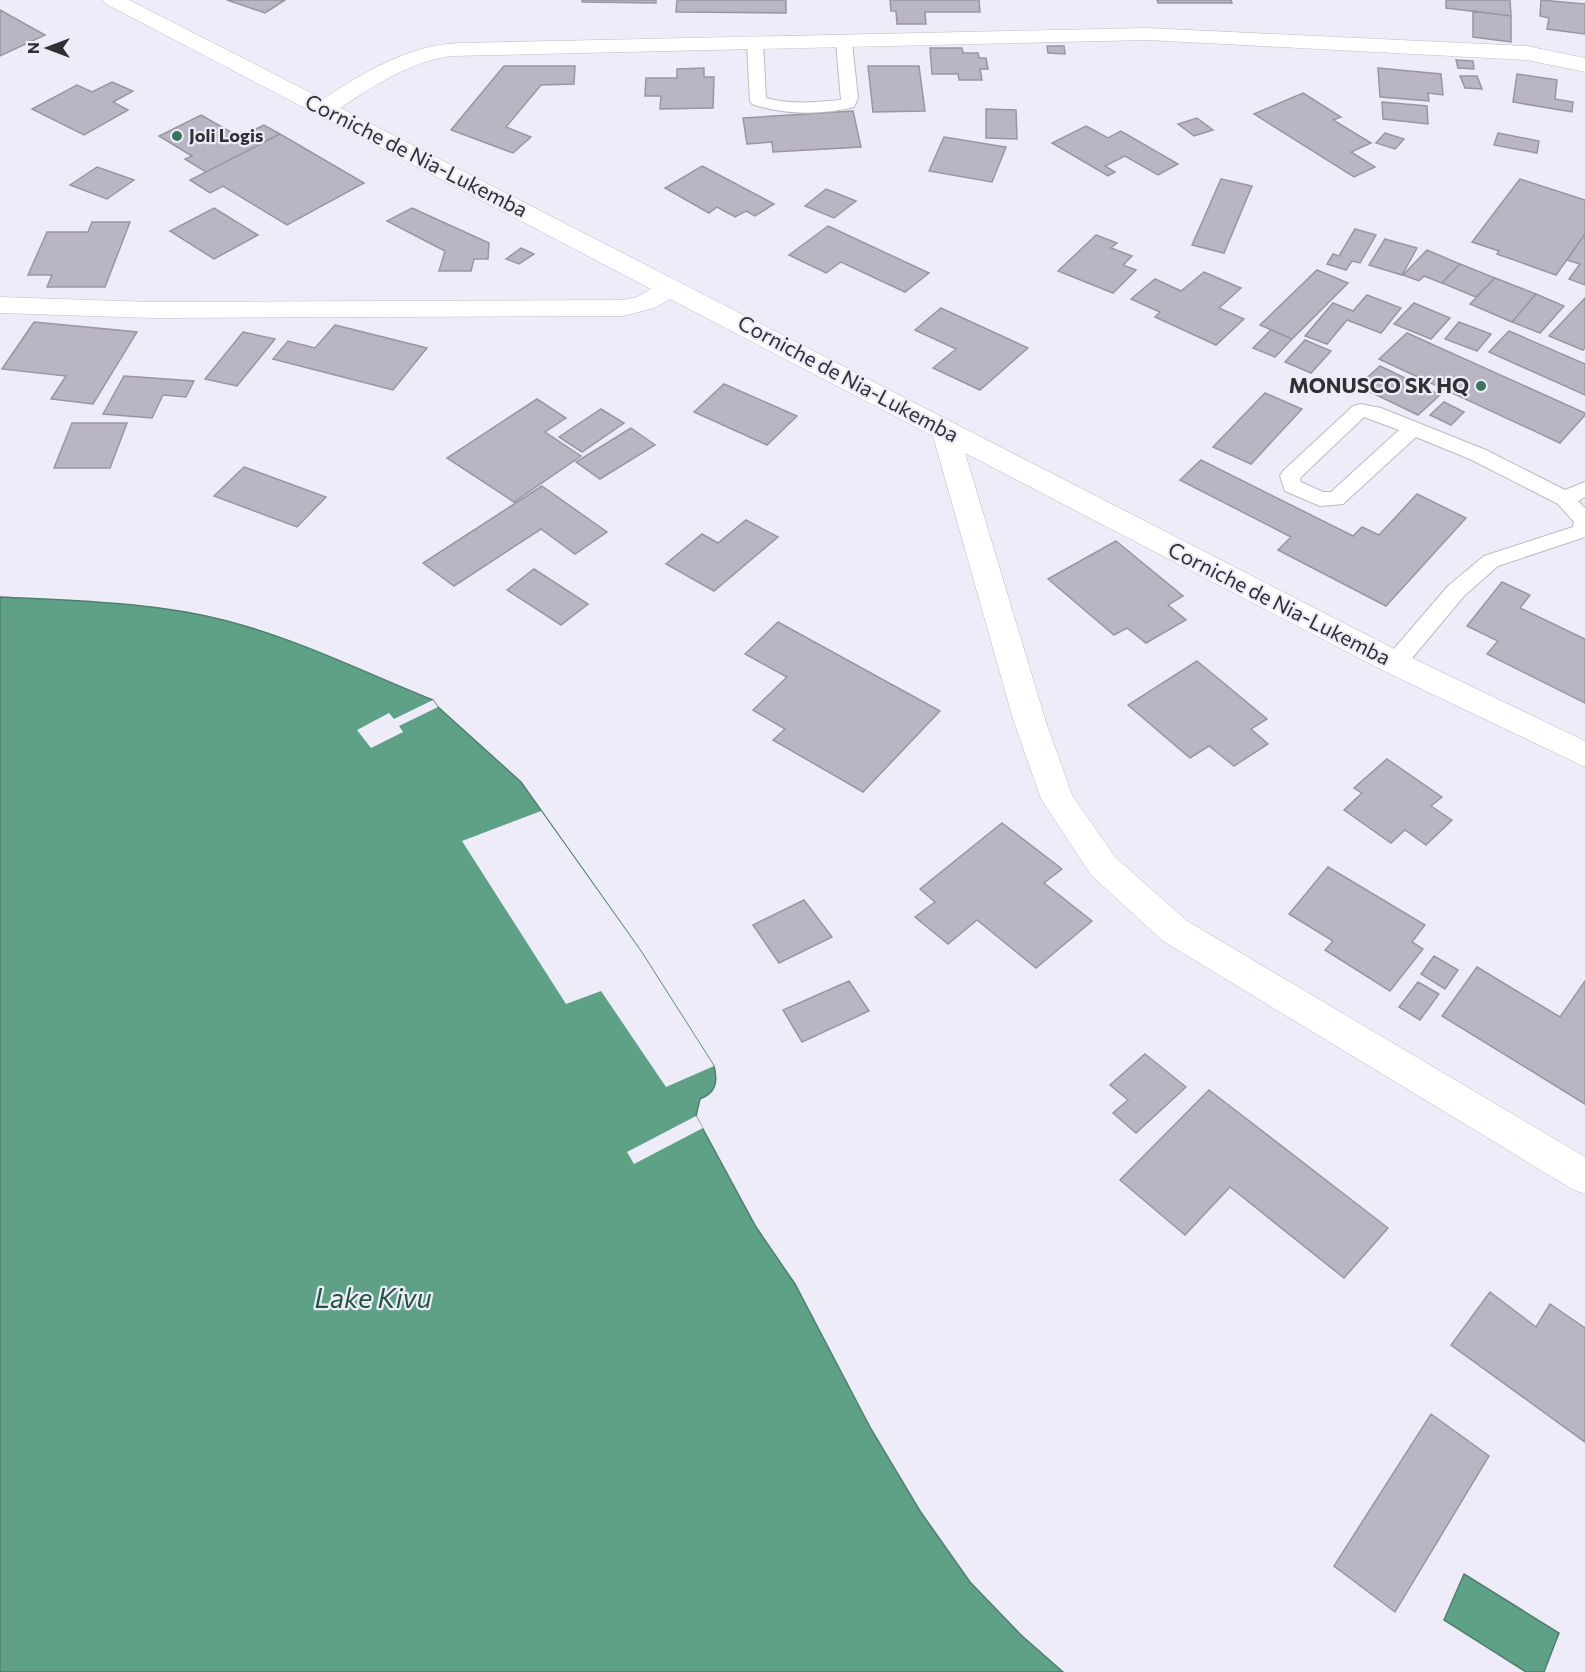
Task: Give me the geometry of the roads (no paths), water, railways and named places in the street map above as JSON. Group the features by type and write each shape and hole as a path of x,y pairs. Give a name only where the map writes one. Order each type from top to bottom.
{"street":[{"name":"Corniche de Nia-Lukemba","path":"113,0 1395,663 1585,755"},
{"path":"325,108 384,72 441,51 1147,34 1527,53 1585,65"},
{"path":"0,305 152,310 623,308 645,303 671,287"},
{"path":"945,430 1029,719 1057,799 1103,866 1175,932 1585,1177"}],"lane":[{"path":"755,44 758,100 772,105 837,106 848,104 850,98 844,43"},
{"path":"1395,663 1456,591 1491,561 1582,531 1585,521 1565,499 1479,454 1374,412 1360,410 1290,476 1292,486 1320,499 1336,499 1412,429"},
{"path":"1565,499 1585,489"}],"water":[{"name":"Lake Kivu","path":"0,597 115,603 171,610 227,621 279,637 433,700 521,782 640,950 714,1066 716,1077 713,1090 700,1099 696,1116 756,1227 795,1284 871,1429 920,1511 970,1582 1021,1635 1063,1672 0,1672"},
{"path":"1464,1574 1559,1633 1544,1672 1526,1672 1444,1620"}],"place":[{"name":"Joli Logis","path":"177,136"},
{"name":"MONUSCO SK HQ","path":"1481,386"}]}
